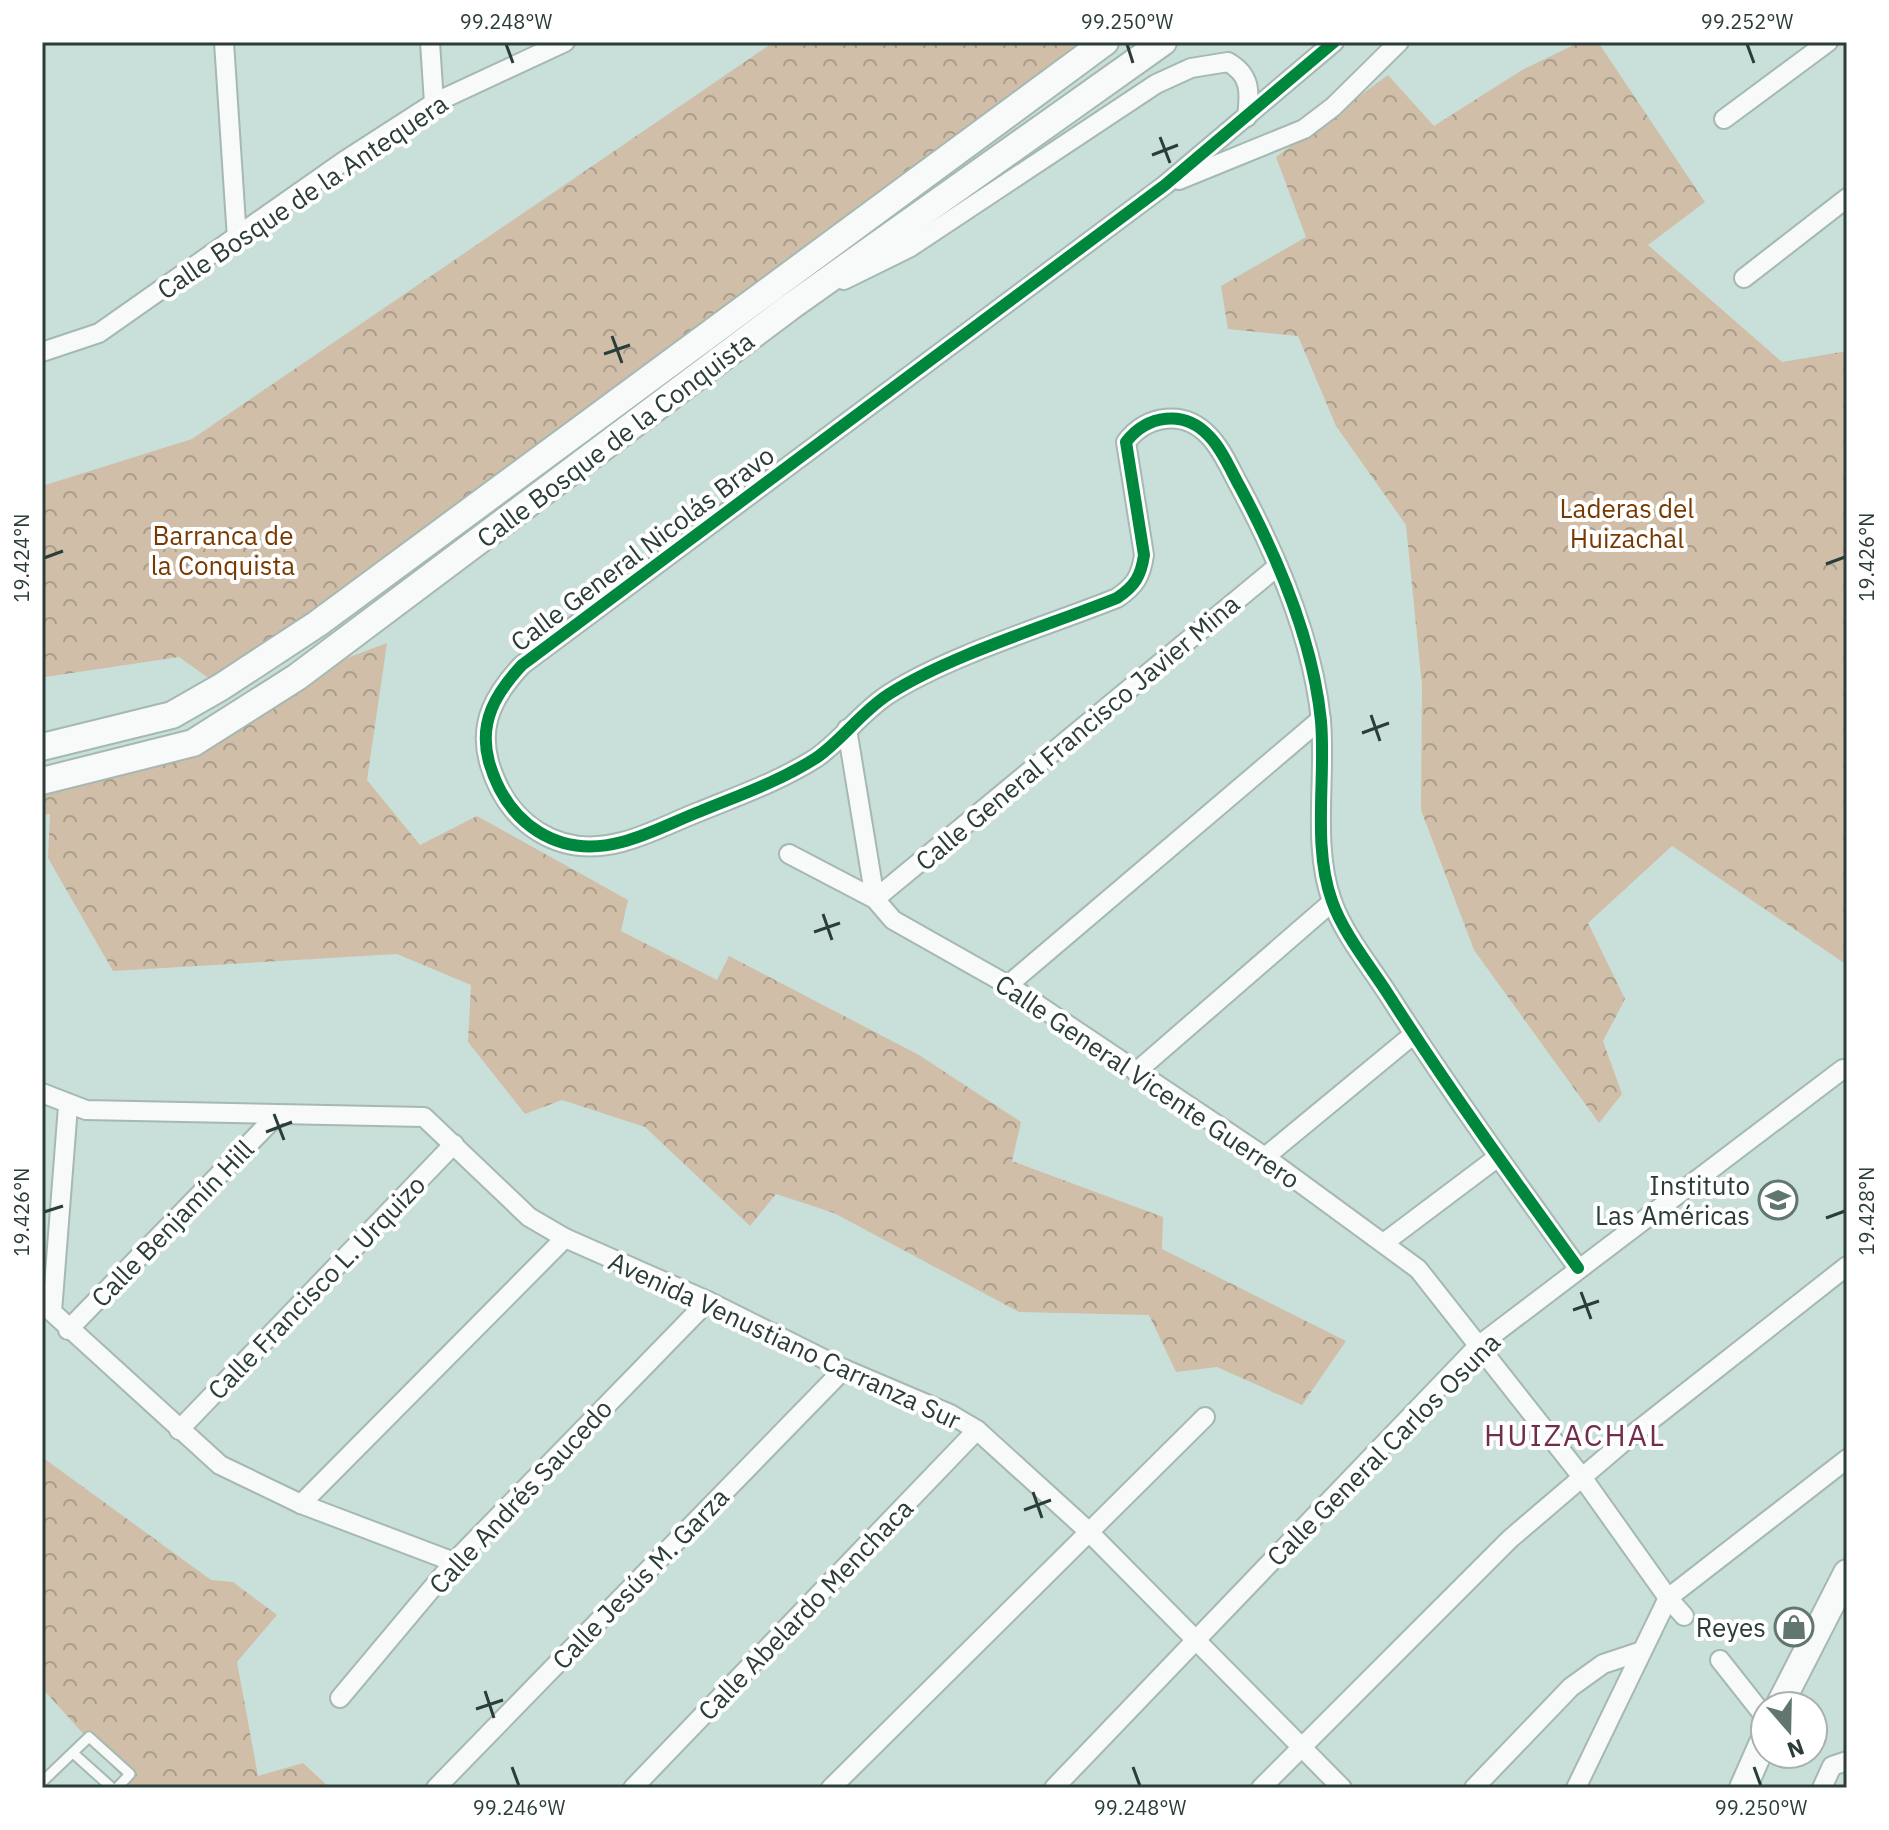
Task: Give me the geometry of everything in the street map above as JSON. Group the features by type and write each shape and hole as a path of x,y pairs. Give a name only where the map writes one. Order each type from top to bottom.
{"main road":[{"name":"Calle Bosque de la Conquista","path":"42,747 172,715 305,632 1105,42"},
{"name":"Calle Bosque de la Conquista","path":"42,781 193,743 297,677 790,307 1163,42"},
{"path":"1787,1690 1847,1573"}],"street":[{"path":"224,42 237,239"},
{"path":"430,42 434,103"},
{"name":"Calle Bosque de la Antequera","path":"42,352 99,333 344,161 434,103 565,42"},
{"name":"Calle General Nicolás Bravo","path":"1278,566 1257,519 1209,435 1189,421 1172,418 1136,428 1126,442 1144,555 1142,573 1132,588 1117,598 888,694 819,756 782,778 623,842 590,847 557,843 530,827 508,804 494,778 486,751 487,725 498,691 522,665 1165,185 1334,42"},
{"name":"Calle General Nicolás Bravo","path":"1165,185 1304,129 1333,107 1399,42"},
{"path":"1724,119 1828,42"},
{"path":"790,307 909,248 1156,84 1191,68 1228,62 1240,69 1250,95 1247,117"},
{"path":"1744,278 1847,198"},
{"path":"1278,566 1311,664 1321,719 1324,860 1332,902 1414,1034 1578,1268"},
{"name":"Calle General Francisco Javier Mina","path":"875,899 1278,566"},
{"path":"1008,985 1321,719"},
{"path":"847,729 875,899"},
{"name":"Calle General Vicente Guerrero","path":"789,854 875,899 893,920 1008,985 1265,1157 1418,1269 1582,1477 1684,1616"},
{"path":"1136,1072 1332,902"},
{"path":"1265,1157 1414,1034"},
{"name":"Calle General Carlos Osuna","path":"1054,1788 1478,1346 1843,1069"},
{"name":"Avenida Venustiano Carranza Sur","path":"42,1093 68,1106 86,1110 424,1117 529,1217 565,1238 708,1301 844,1369 950,1414 977,1430 1087,1530 1342,1788"},
{"path":"68,1106 52,1312 68,1330 220,1465 301,1504 454,1562"},
{"name":"Calle Benjamín Hill","path":"68,1330 277,1115"},
{"name":"Calle Francisco L. Urquizo","path":"179,1430 454,1144"},
{"path":"1385,1242 1498,1157"},
{"path":"301,1504 565,1238"},
{"path":"1261,1788 1510,1539 1582,1477 1847,1266"},
{"name":"Calle Andrés Saucedo","path":"340,1698 454,1562 708,1301"},
{"name":"Calle Jesús M. Garza","path":"436,1788 844,1369"},
{"path":"831,1788 1087,1530 1205,1417"},
{"name":"Calle Abelardo Menchaca","path":"633,1788 977,1430"},
{"path":"1576,1788 1639,1652 1668,1598 1847,1459"},
{"path":"1474,1788 1571,1687 1603,1664 1639,1652"},
{"path":"1720,1660 1749,1697"},
{"path":"1822,1788 1832,1766 1847,1761"}],"lane":[{"path":"42,1782 89,1737 130,1774 114,1788 73,1753"}],"green space":[{"name":"Barranca de la Conquista","path":"774,42 1106,42 221,687 179,657 45,677 42,696 42,486 192,439"},
{"name":"Laderas del Huizachal","path":"1580,42 1598,42 1705,202 1648,245 1782,362 1847,351 1847,965 1672,846 1588,923 1625,999 1603,1041 1622,1094 1599,1123 1474,950 1421,810 1422,685 1406,525 1336,426 1298,336 1228,329 1221,286 1306,237 1276,157 1388,75 1434,126 1522,70"},
{"path":"387,643 367,780 420,845 477,816 628,900 621,931 717,980 729,956 919,1055 1021,1122 1012,1161 1163,1217 1162,1249 1346,1341 1302,1405 1217,1367 1176,1372 1149,1315 1019,1312 834,1213 776,1194 750,1226 645,1127 562,1100 525,1114 468,1042 471,985 397,954 113,971 48,858 50,814 42,815 42,781 193,743 297,677"},
{"path":"42,1457 211,1580 233,1582 277,1615 237,1662 258,1776 303,1763 330,1788 132,1788 42,1688"}],"cycle path":[{"path":"1334,42 1165,185 522,665 497,697 488,721 486,747 497,784 522,819 538,832 557,841 577,845 599,846 632,839 788,774 816,758 879,701 913,680 969,654 1117,598 1128,589 1139,575 1144,555 1126,442 1144,426 1155,421 1177,419 1199,427 1218,447 1254,514 1302,630 1321,721 1321,835 1326,880 1337,913 1357,949 1434,1064 1578,1268"}],"place":[{"name":"Instituto Las Américas","path":"1778,1200"},
{"name":"Reyes","path":"1794,1627"}],"district":[{"name":"HUIZACHAL","path":"1575,1434"}]}
